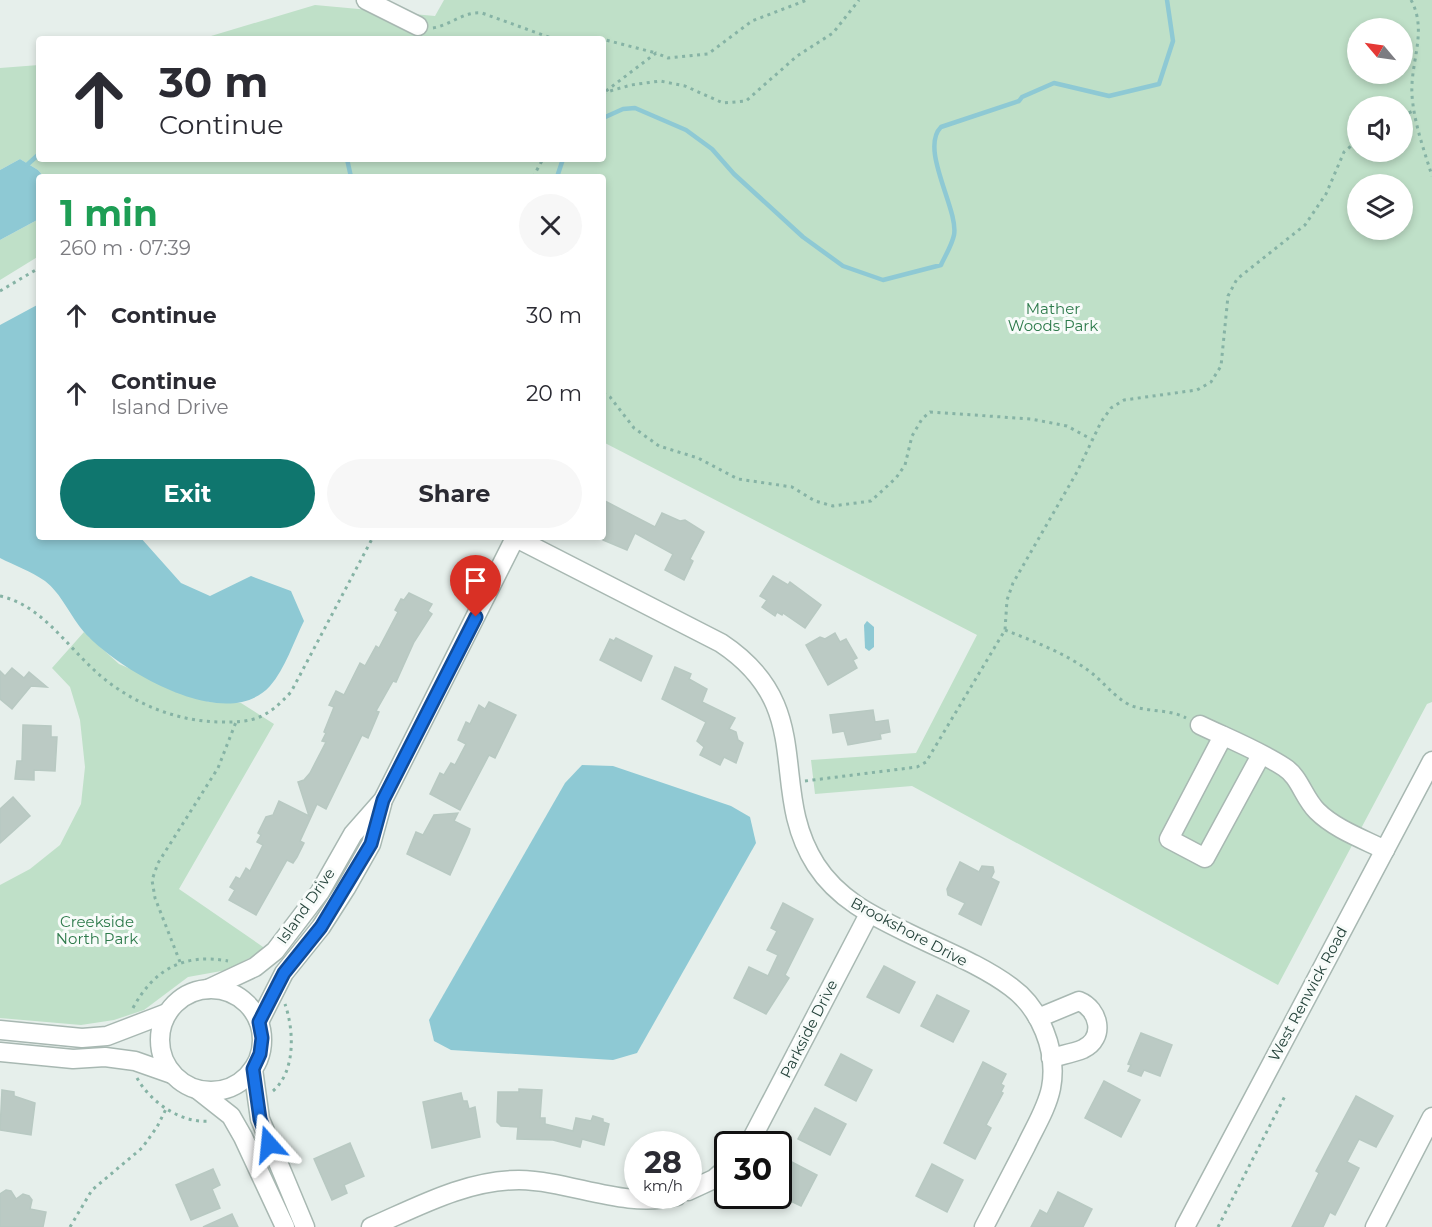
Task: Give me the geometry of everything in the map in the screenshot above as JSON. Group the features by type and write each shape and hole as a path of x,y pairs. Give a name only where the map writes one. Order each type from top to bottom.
{"street":[{"path":"366,0 418,26"},
{"name":"Island Drive","path":"259,1022 284,973 321,927 371,844 383,800 513,540"},
{"name":"Brookshore Drive","path":"520,540 721,643 753,669 768,691 781,719 798,824 808,851 834,888 869,914 1000,980 1020,994 1038,1018 1048,1040 1051,1058 1051,1087 1047,1101 984,1227"},
{"path":"1200,725 1283,766 1295,776 1305,796 1318,812 1385,850"},
{"path":"1223,736 1169,839 1205,858 1260,755"},
{"name":"West Renwick Road","path":"1185,1227 1432,761"},
{"name":"Island Drive","path":"208,988 255,968 275,951 320,892 353,834 383,800"},
{"name":"Parkside Drive","path":"756,1131 869,914"},
{"path":"0,1030 82,1038 107,1036 132,1029 167,1013 185,996 208,988 224,990 239,997 251,1008 259,1022 262,1038 260,1054 253,1069 242,1080 228,1088 213,1091 198,1090"},
{"path":"1038,1018 1079,1001 1087,1004 1094,1012 1099,1025 1095,1037 1085,1048 1051,1058"},
{"path":"167,1013 161,1028 160,1044 163,1060 172,1074 184,1084 198,1090 231,1116 285,1227"},
{"path":"0,1052 73,1059 114,1058 135,1061 172,1074"},
{"path":"253,1069 260,1119 305,1227"},
{"path":"1375,1227 1432,1117"},
{"path":"370,1227 448,1193 518,1180 560,1185 624,1199"}],"path":[{"path":"606,40 668,58 708,54 752,21 807,0"},
{"path":"606,92 631,85 660,81 685,86 723,103 746,101 797,56 833,33 859,0"},
{"path":"1411,0 1420,29 1414,64 1413,111 1432,176"},
{"path":"418,26 425,30 448,26 470,12 482,13 546,36"},
{"path":"606,91 656,53"},
{"path":"800,781 917,767 926,762 1005,630 1007,600 1013,583 1077,472 1091,439 1111,408 1124,400 1197,390 1211,382 1221,366 1228,296 1237,279 1305,225 1326,194 1347,149"},
{"path":"0,291 36,270"},
{"path":"606,395 634,428 659,446 698,458 738,478 792,487 815,501 833,506 871,501 896,478 905,465 912,435 921,419 930,412 1031,419 1067,426 1091,439"},
{"path":"0,596 22,602 43,617 93,669 139,702 201,722 236,723 259,719 276,708 291,692 371,540"},
{"path":"1005,630 1069,658 1090,672 1107,691 1130,705 1178,713 1200,725"},
{"path":"180,962 155,898 152,880 158,863 218,768 236,723"},
{"path":"130,1017 141,992 156,976 180,962 201,957 237,962"},
{"path":"269,1095 277,1088 285,1072 293,1032 283,998"},
{"path":"133,1070 149,1094 166,1109 203,1122 219,1121"},
{"path":"1218,1227 1286,1094"},
{"path":"70,1227 92,1190 142,1148 158,1127 166,1109"}],"green space":[{"name":"Mather Woods Park","path":"444,0 1432,0 1432,702 1427,704 1278,985 912,786 815,794 811,760 916,753 977,635 606,444 606,174 41,174 20,159 0,170 0,68 36,65 36,162 606,162 606,36 211,36 315,5 435,16"},
{"path":"36,221 36,258 0,280 0,240"},
{"name":"Creekside North Park","path":"84,632 119,664 209,702 241,703 274,724 179,889 266,949 227,970 188,977 144,1010 114,1020 81,1025 0,1018 0,885 30,869 60,845 81,804 85,767 80,720 70,687 52,668"}],"water":[{"path":"20,159 41,174 36,174 36,221 0,240 0,170"},
{"path":"36,306 36,540 143,540 181,583 210,596 251,576 291,591 304,621 285,663 270,686 251,699 227,703 201,700 173,691 121,663 100,647 79,626 51,586 0,558 0,325"},
{"path":"867,621 874,627 874,647 869,651 865,648 864,625"},
{"path":"582,765 613,766 731,806 750,817 756,843 637,1053 613,1060 451,1050 434,1041 429,1020 565,783"}],"building":[{"path":"606,502 655,527 662,513 680,521 685,520 704,532 690,559 693,561 684,580 665,570 673,554 635,533 627,550 603,540 606,540"},
{"path":"773,576 788,585 790,582 821,605 805,628 783,613 782,615 777,612 775,616 762,607 767,600 760,596"},
{"path":"409,593 432,604 428,611 432,614 414,642 396,682 393,681 376,711 379,712 368,738 362,735 326,809 317,804 300,841 304,843 297,857 293,863 287,860 256,915 229,900 235,890 230,887 236,877 240,879 246,868 250,871 263,845 257,842 261,835 258,833 266,817 273,815 279,801 309,816 298,782 304,780 310,773 326,742 322,741 326,733 324,732 334,707 329,705 336,691 344,695 360,663 365,666 376,646 379,648 398,612 395,610 401,599 404,600"},
{"path":"835,633 840,642 846,639 857,658 853,660 857,668 828,685 806,645 820,637 825,639"},
{"path":"616,638 652,656 641,681 600,660 610,639 614,641"},
{"path":"675,667 691,674 689,679 707,689 702,702 735,718 729,729 736,732 738,740 743,743 736,763 724,757 720,765 700,755 704,747 697,741 706,722 662,699"},
{"path":"12,668 24,678 29,672 47,687 31,686 12,709 0,699 0,671 5,676"},
{"path":"489,702 516,715 495,758 489,755 460,810 430,794 440,773 444,775 451,763 455,765 466,744 458,740 466,722 470,724 479,705 485,709"},
{"path":"873,710 875,722 888,720 890,732 880,734 881,739 848,745 844,731 833,733 830,715"},
{"path":"23,725 51,726 51,737 57,737 55,771 34,770 34,780 15,779 17,761 22,761"},
{"path":"13,797 30,816 0,843 0,809"},
{"path":"458,813 454,821 470,829 450,875 407,854 416,832 423,835 434,815"},
{"path":"960,862 979,872 982,866 993,867 994,872 991,878 999,882 981,925 959,914 965,903 948,895 947,889"},
{"path":"783,903 813,919 785,975 789,978 766,1014 734,998 749,967 768,976 778,955 767,950 777,931 771,928"},
{"path":"884,966 915,982 899,1013 867,997"},
{"path":"937,995 969,1011 953,1042 921,1026"},
{"path":"1141,1033 1172,1045 1160,1076 1144,1070 1141,1076 1128,1071 1131,1065 1128,1064"},
{"path":"841,1054 872,1070 856,1101 825,1085"},
{"path":"983,1062 1006,1074 1001,1084 1004,1086 1001,1092 1003,1093 986,1125 991,1128 975,1159 944,1143"},
{"path":"1104,1081 1140,1100 1121,1137 1085,1118"},
{"path":"519,1089 542,1090 540,1118 545,1118 545,1124 573,1131 576,1118 591,1121 593,1116 603,1119 603,1122 609,1124 604,1145 582,1139 580,1147 553,1140 517,1139 518,1127 501,1126 497,1122 498,1092 519,1092"},
{"path":"2,1090 14,1092 14,1096 35,1103 31,1135 0,1130"},
{"path":"461,1093 469,1109 475,1107 480,1137 432,1148 423,1102"},
{"path":"1356,1096 1393,1116 1376,1147 1359,1139 1347,1162 1359,1168 1335,1215 1330,1212 1323,1227 1292,1227 1319,1173 1316,1171"},
{"path":"815,1108 846,1124 830,1155 798,1139"},
{"path":"350,1143 364,1176 344,1185 347,1193 332,1200 314,1159"},
{"path":"792,1162 817,1175 801,1206 792,1202"},
{"path":"932,1164 963,1180 947,1212 916,1196"},
{"path":"213,1169 220,1185 212,1189 220,1208 191,1220 176,1185"},
{"path":"6,1190 11,1191 16,1199 23,1194 29,1196 32,1200 30,1209 46,1212 43,1227 0,1227 0,1194"},
{"path":"1058,1192 1092,1209 1083,1227 1031,1227 1040,1210 1047,1214"},
{"path":"232,1214 238,1227 203,1227"}],"waterway":[{"path":"606,117 623,109 635,108 686,130 712,149 734,174 803,237 843,266 883,280 941,265 952,243 954,224 934,150 935,137 941,127 1019,101 1022,97 1054,83 1109,96 1159,84 1173,41 1167,0"},
{"path":"27,165 36,157"},
{"path":"348,162 350,174"},
{"path":"558,174 562,162"}],"route":[{"path":"269,1144 260,1119 253,1069 260,1054 262,1038 259,1022 284,973 321,927 371,844 383,800 476,617"}]}
